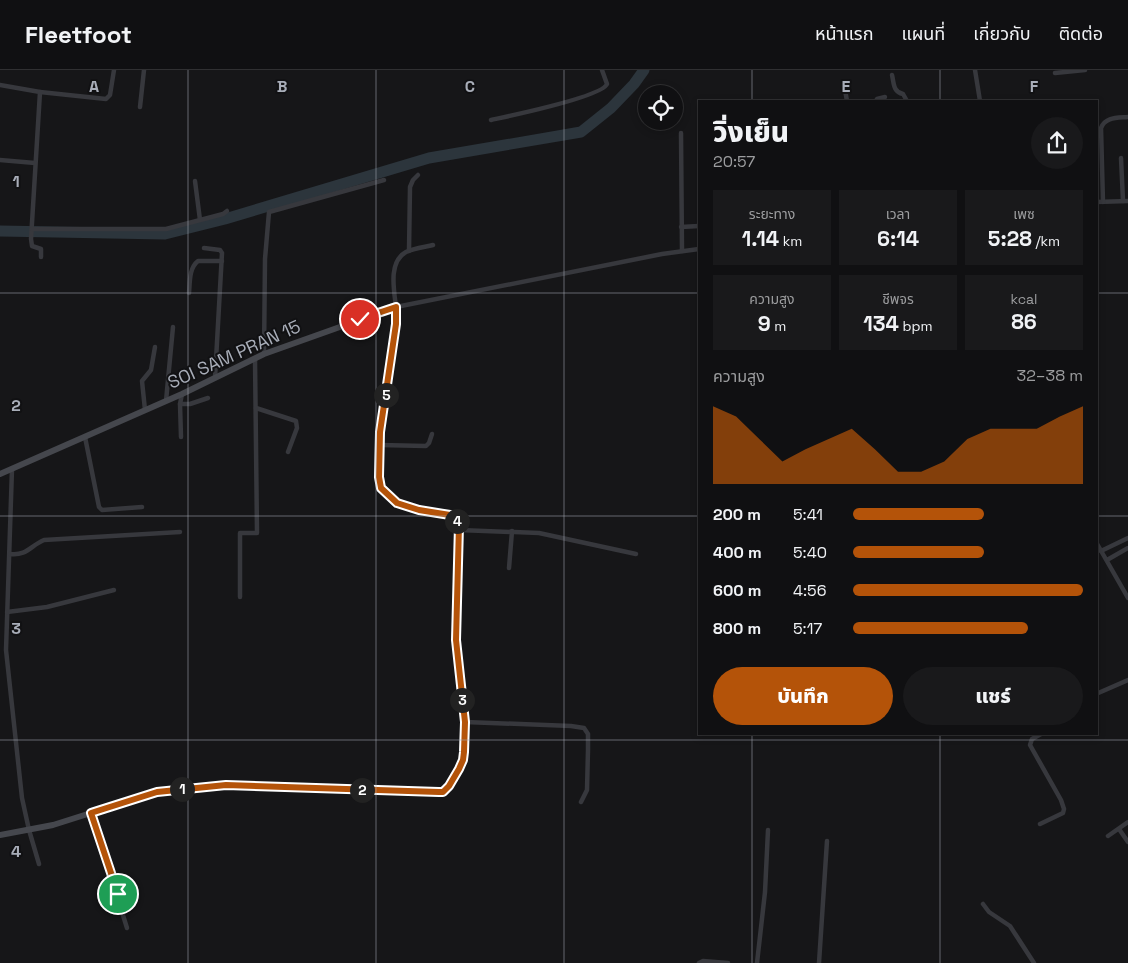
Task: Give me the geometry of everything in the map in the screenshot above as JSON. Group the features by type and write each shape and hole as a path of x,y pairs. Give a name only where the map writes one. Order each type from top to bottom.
{"street":[{"path":"0,85 40,92 106,99 110,95 114,70"},
{"path":"140,107 144,70"},
{"path":"491,120 533,111 598,91 607,86 602,70"},
{"path":"975,70 980,100"},
{"path":"1055,74 1084,70"},
{"path":"892,75 896,90 898,93 903,94 906,100"},
{"path":"844,84 847,100"},
{"path":"40,92 31,239 32,246 40,249 41,257"},
{"path":"877,100 885,97"},
{"path":"1103,202 1101,128 1106,120 1128,117"},
{"path":"681,133 682,251"},
{"path":"1098,202 1125,201 1121,158"},
{"path":"0,160 35,163"},
{"path":"408,251 410,187 418,175"},
{"path":"195,180 200,220"},
{"path":"264,354 265,260 269,212 384,180"},
{"path":"32,230 166,229 223,214 227,211"},
{"path":"681,227 698,226"},
{"path":"0,835 70,821 157,792 226,785 443,792 449,786 463,760 465,722 456,640 459,525 456,518 450,515 419,510 397,503 381,488 379,477 380,432 396,324 395,266 408,251 433,246"},
{"path":"204,248 220,250 222,252 215,378"},
{"path":"396,307 698,249"},
{"path":"189,293 191,271 198,260 222,261"},
{"name":"SOI SAM PRAN 15","path":"0,474 182,394 264,354 396,307"},
{"path":"166,401 173,327"},
{"path":"145,410 142,381 151,370 155,347"},
{"path":"240,597 240,533 257,532 255,359"},
{"path":"181,437 180,404 182,394"},
{"path":"180,404 190,404 208,398"},
{"path":"256,408 296,422 297,428 288,452"},
{"path":"380,445 426,446 432,434"},
{"path":"85,437 99,507 102,510 142,507"},
{"path":"12,469 6,650 22,798 39,864"},
{"path":"459,530 512,531 551,535 636,554"},
{"path":"509,568 512,531"},
{"path":"10,554 23,554 44,540 180,532"},
{"path":"1101,551 1128,538"},
{"path":"1098,546 1128,598"},
{"path":"1107,560 1128,548"},
{"path":"6,612 47,606 114,590"},
{"path":"1098,693 1128,680"},
{"path":"465,722 584,728 588,734 587,790 581,802"},
{"path":"1039,735 1032,739 1030,745 1061,800 1064,809 1063,813 1040,824"},
{"path":"91,813 127,928"},
{"path":"1108,836 1128,822"},
{"path":"1120,828 1128,842"},
{"path":"757,963 765,892 768,830"},
{"path":"819,963 828,841"},
{"path":"983,904 989,912 1010,926 1034,963"},
{"path":"699,963 703,961 728,963"}],"waterway":[{"path":"0,231 165,234 225,219 429,158 581,132 611,108 634,84 644,70"}],"route":[{"path":"118,894 91,813 157,792 226,785 443,792 449,786 463,760 465,722 456,640 459,525 456,518 450,515 419,510 397,503 381,488 379,477 380,432 396,324 396,307 360,319"}]}
